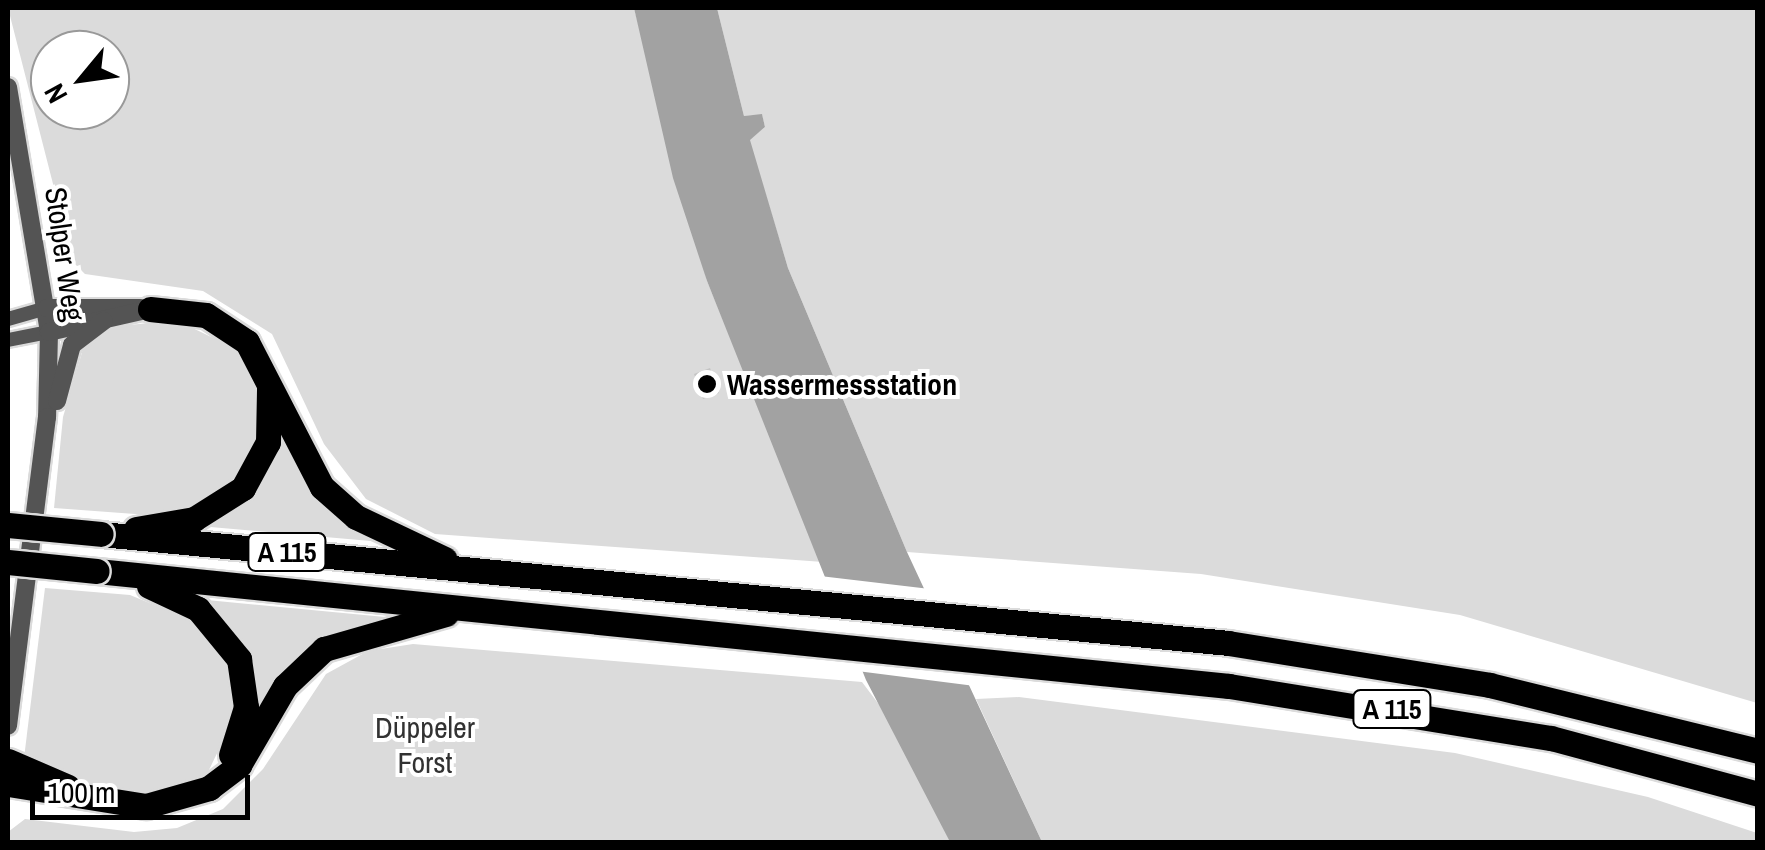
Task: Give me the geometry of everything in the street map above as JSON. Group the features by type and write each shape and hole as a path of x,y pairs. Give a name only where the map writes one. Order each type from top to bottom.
{"highway":[{"path":"150,309 206,315 265,363 322,487 389,536 473,570"},
{"path":"101,534 194,519 243,488 268,442 273,406 265,363"},
{"name":"A 115","path":"8,525 1025,620 1490,685 1758,751"},
{"name":"A 115","path":"8,562 1020,661 1416,712 1758,794"},
{"path":"107,572 198,610 239,659 246,681 241,734 209,788"},
{"path":"13,790 146,806 209,788 239,765 285,686 324,649 384,626 470,609"},
{"path":"8,762 106,801"}],"street":[{"name":"Stolper Weg","path":"8,87 49,332 47,417 8,726"},
{"path":"8,320 47,308 150,309"},
{"path":"8,340 150,309"},
{"path":"47,417 72,346 104,320"}],"green space":[{"path":"8,8 634,8 707,281 823,562 435,534 366,499 324,444 272,334 203,291 85,274 73,262 39,130 130,130 130,30 30,30 30,94"},
{"path":"717,8 1757,8 1757,703 1460,615 1201,574 907,552 788,268 749,140 765,127 762,115 744,116"},
{"path":"176,320 234,348 250,368 260,394 256,447 241,473 204,504 162,516 54,508 63,417 83,349 111,327"},
{"path":"276,407 288,447 382,542 199,526 230,505"},
{"path":"45,588 130,595 203,625 226,655 236,714 208,772 177,789 141,794 66,779 24,758"},
{"path":"186,598 385,617 322,641 248,737 250,690"},
{"name":"Düppeler Forst","path":"413,644 862,682 893,723 950,842 8,842 8,832 25,819 134,832 177,828 223,809 263,769 326,674 368,651"},
{"path":"1019,697 1455,753 1648,797 1757,833 1757,842 1042,842 976,699"}],"shaded area":[{"path":"634,8 717,8 744,116 762,114 765,127 750,140 788,268 907,552 1042,842 950,842 866,680 707,281 673,178"}],"pier":[{"path":"820,576 930,589 975,686 857,671"}],"building":[{"name":"Wassermessstation","path":"710,368 719,393 703,399 694,374"}],"place":[{"name":"Wassermessstation","path":"707,384"}]}
